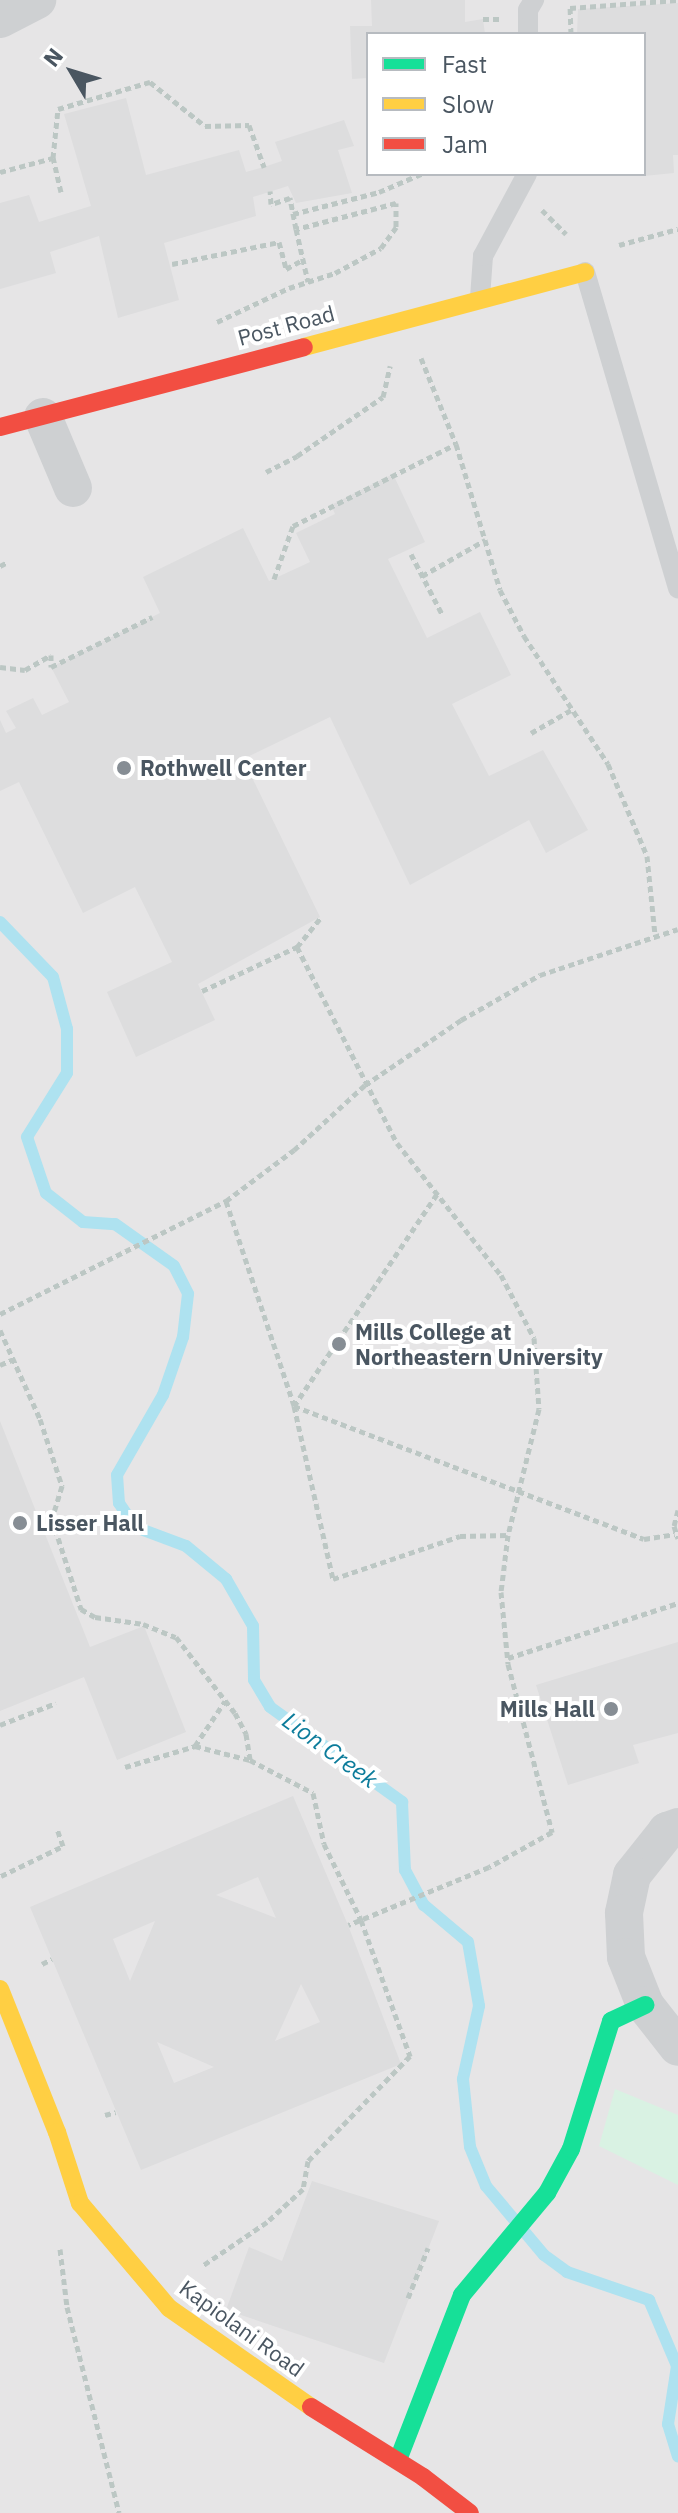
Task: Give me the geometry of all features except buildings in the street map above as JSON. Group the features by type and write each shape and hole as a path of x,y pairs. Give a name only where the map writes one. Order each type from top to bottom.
{"street":[{"path":"0,19 37,0"},
{"name":"Post Road","path":"0,427 585,272"},
{"path":"43,417 73,488"},
{"path":"678,1827 667,1831 632,1875 624,1913 626,1957 645,2005 678,2047"},
{"name":"Kapiolani Road","path":"0,1989 57,2132 80,2203 169,2308 297,2398 398,2460 470,2513"},
{"path":"398,2460 462,2295 547,2193 571,2149 611,2021 645,2005"}],"lane":[{"path":"528,32 528,10 534,0"},
{"path":"480,298 483,256 526,176"},
{"path":"585,272 678,589"}],"path":[{"path":"571,32 570,8 678,0"},
{"path":"61,192 53,158 58,109 150,82 205,126 249,125 264,167"},
{"path":"0,172 53,158"},
{"path":"293,214 379,192 416,176"},
{"path":"270,191 271,204 290,198 308,282"},
{"path":"209,325 335,273 381,248 396,227 396,203 296,229"},
{"path":"172,264 279,242 286,269 304,259"},
{"path":"400,319 421,357 456,444 500,590 524,636 608,764 647,856 655,935"},
{"path":"266,472 297,456 383,397 400,319"},
{"path":"274,579 293,526 456,444"},
{"path":"422,576 485,540"},
{"path":"411,554 442,614"},
{"path":"0,667 25,670 51,655 51,667 152,617"},
{"path":"531,733 571,710"},
{"path":"202,991 297,947 321,917"},
{"path":"0,1314 226,1201 294,1150 365,1085 461,1020 540,975 678,929"},
{"path":"297,947 397,1143 501,1275 534,1338 539,1409 521,1493 508,1535 501,1592 508,1658 552,1832 489,1867 348,1925"},
{"path":"294,1406 437,1194"},
{"path":"226,1201 294,1406 333,1579 460,1536 508,1535"},
{"path":"0,1330 40,1419 62,1486 52,1519 81,1609 95,1617 143,1624 176,1637 246,1734 250,1760"},
{"path":"0,1365 12,1360"},
{"path":"294,1406 644,1539 677,1536 674,1518 678,1510"},
{"path":"508,1658 678,1603"},
{"path":"195,1746 225,1701"},
{"path":"0,1725 56,1703"},
{"path":"125,1767 195,1746 250,1760 313,1793 324,1844 361,1920 410,2056 308,2161 306,2190 267,2222 202,2266"},
{"path":"1,1876 63,1846 57,1829"},
{"path":"42,1964 52,1959"},
{"path":"105,2115 116,2112"},
{"path":"59,2236 67,2307 119,2513"},
{"path":"408,2298 428,2248"}],"shaded area":[{"name":"Mills College at Northeastern University","path":"0,0 678,0 678,2513 0,2513"}],"green space":[{"path":"615,2089 678,2115 678,2185 599,2146"}],"waterway":[{"name":"Lion Creek","path":"0,922 53,977 67,1029 67,1073 27,1137 46,1193 83,1222 115,1224 174,1266 188,1294 183,1337 163,1395 117,1475 119,1503 135,1527 186,1546 226,1579 253,1626 254,1680 270,1707 402,1802 405,1870 424,1905 468,1942 479,2006 463,2079 470,2147 486,2186 544,2255 567,2272 649,2300 677,2366 668,2424 678,2456"}],"traffic: fast":[{"path":"398,2460 462,2295 547,2193 571,2149 611,2021 645,2005"}],"traffic: slow":[{"path":"304,347 585,272"},
{"path":"0,1989 57,2132 80,2203 169,2308 311,2407"}],"traffic: jam":[{"path":"0,427 304,347"},
{"path":"311,2407 423,2477 470,2513"}],"place":[{"name":"Rothwell Center","path":"124,768"},
{"name":"Mills College at Northeastern University","path":"339,1344"},
{"name":"Lisser Hall","path":"20,1523"},
{"name":"Mills Hall","path":"611,1709"}]}
